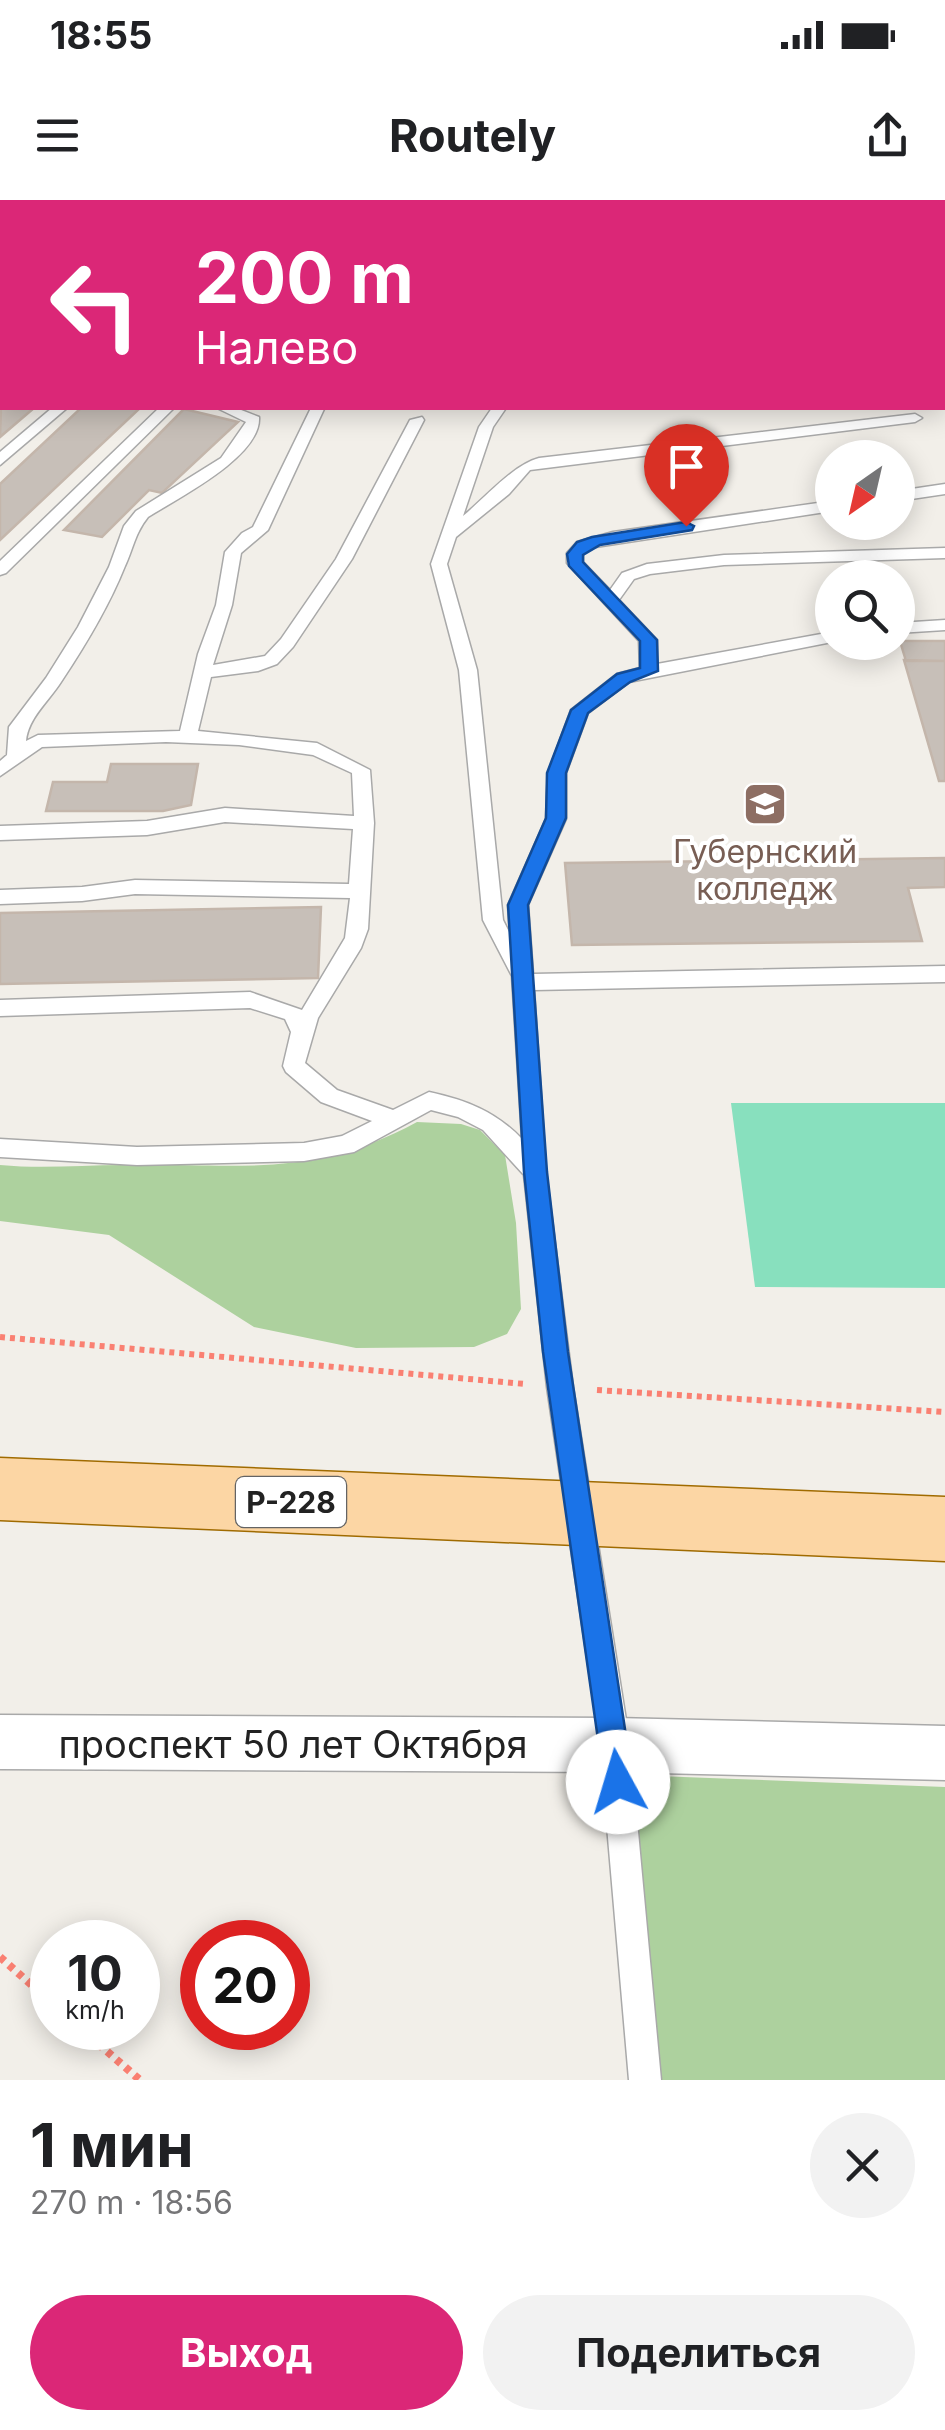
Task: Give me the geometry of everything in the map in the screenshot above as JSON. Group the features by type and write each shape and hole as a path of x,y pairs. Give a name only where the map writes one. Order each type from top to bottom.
{"main road":[{"name":"Р-228","path":"0,1489 945,1529"}],"street":[{"name":"проспект 50 лет Октября","path":"0,1742 615,1745 945,1753"}],"lane":[{"path":"0,460 58,410"},
{"path":"0,570 165,410"},
{"path":"8,764 18,727 86,626 117,567 130,528 142,514 226,461 249,434 254,420 229,410"},
{"path":"188,737 224,605 233,552 260,530 317,410"},
{"path":"498,410 486,427 439,564 468,670 493,920 523,982"},
{"path":"449,535 504,492 525,467 538,462 915,418"},
{"path":"204,672 252,667 271,660 287,643 344,559 417,420"},
{"path":"915,493 945,489"},
{"path":"649,671 648,640 574,562 583,545 613,537 815,508"},
{"path":"611,600 628,576 682,564 945,553"},
{"path":"915,627 945,626"},
{"path":"645,2080 615,1745 560,1388 535,1172 518,905 556,818 557,773 580,710 624,678 815,640"},
{"path":"8,764 38,741 188,737 317,749 361,770 367,797 360,891 362,916 352,945 302,1032 294,1066 330,1096 390,1118"},
{"path":"0,833 147,828 225,815 364,823"},
{"path":"0,897 82,894 135,887 360,891"},
{"path":"523,982 945,974"},
{"path":"0,1008 250,1000 293,1014 302,1032"},
{"path":"0,1148 136,1156 304,1152 346,1145 390,1118 429,1101 484,1116 508,1135 535,1172"}],"path":[{"path":"0,1337 560,1388 945,1412"},
{"path":"0,1957 30,1984"},
{"path":"105,2050 140,2080"}],"green space":[{"path":"731,1103 945,1103 945,1288 755,1287"},
{"path":"417,1122 461,1124 480,1130 505,1155 516,1223 521,1309 507,1334 474,1347 356,1348 254,1327 109,1235 0,1221 0,1165 238,1166 307,1161 342,1153"},
{"path":"631,1775 945,1787 945,2080 660,2080"}],"building":[{"path":"1,410 32,410 0,437"},
{"path":"79,410 138,410 0,540 0,484"},
{"path":"183,410 238,422 162,493 149,490 102,537 64,530"},
{"path":"915,641 945,641 945,661 906,661 915,660"},
{"path":"904,660 945,661 945,781 939,781"},
{"path":"111,764 198,764 191,805 163,811 46,811 53,782 107,782"},
{"path":"945,858 945,887 908,888 922,941 572,945 565,863"},
{"path":"321,907 318,978 0,984 0,913"}],"place":[{"name":"Губернский колледж","path":"765,804"}],"route":[{"path":"618,1782 582,1515 560,1388 535,1172 518,905 556,818 557,773 580,710 624,678 649,671 648,640 574,562 575,554 583,545 598,540 686,526"}]}
